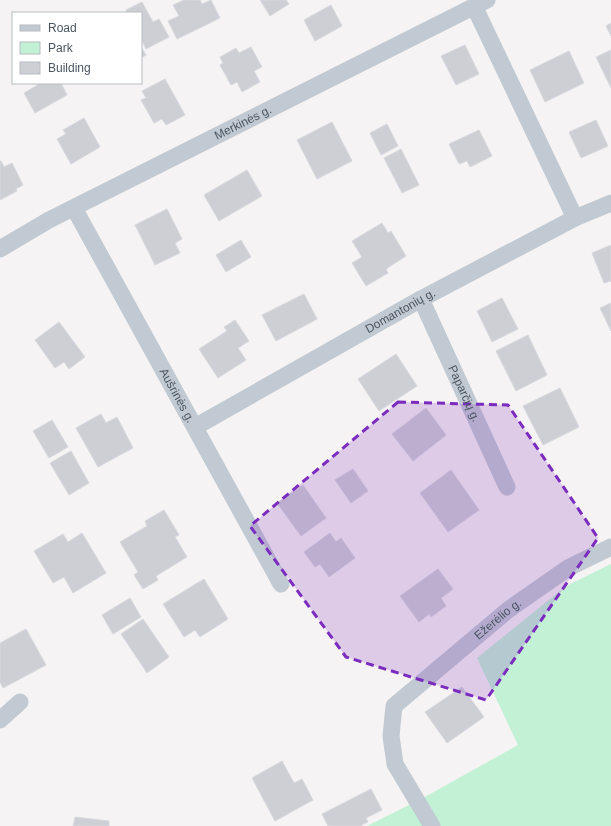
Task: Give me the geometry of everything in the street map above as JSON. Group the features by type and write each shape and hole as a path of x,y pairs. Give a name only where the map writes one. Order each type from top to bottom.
{"street":[{"name":"Merkinės g.","path":"0,249 48,220 481,3"},
{"path":"481,3 575,218"},
{"name":"Domantonių g.","path":"195,427 421,299 575,218 611,204"},
{"name":"Aušrinės g.","path":"74,208 281,584"},
{"name":"Paparčių g.","path":"421,299 507,487"},
{"name":"Ežerėlio g.","path":"432,826 395,764 391,736 394,706 508,610 568,568 611,547"},
{"path":"0,720 20,702"}],"highlighted area":[{"path":"398,402 508,405 598,538 486,700 346,657 250,526"}],"green space":[{"path":"611,564 611,826 367,826 423,798 518,745 477,658 566,586"}],"building":[{"path":"184,0 200,0 202,4 211,0 220,18 177,39 168,21 179,16 173,5"},
{"path":"260,0 286,0 289,4 270,16"},
{"path":"142,2 153,22 159,19 169,37 146,49 142,41 142,12 127,12 126,10"},
{"path":"331,5 342,26 315,41 304,20"},
{"path":"611,23 611,36 606,26"},
{"path":"465,45 479,74 456,85 441,56"},
{"path":"251,47 262,67 254,71 260,82 242,92 237,82 231,85 220,65 223,63 220,57 236,48 239,53"},
{"path":"142,49 146,55 142,57"},
{"path":"611,50 611,88 596,57"},
{"path":"569,51 584,83 545,102 530,70"},
{"path":"165,79 185,115 166,125 162,119 154,123 141,100 146,98 142,91"},
{"path":"39,84 62,84 67,95 35,113 24,93"},
{"path":"84,118 100,147 71,164 57,139 66,134 63,130"},
{"path":"596,120 608,146 581,158 569,132"},
{"path":"332,122 352,161 317,179 297,140"},
{"path":"387,124 398,146 381,155 370,133"},
{"path":"479,130 492,156 470,167 467,161 459,164 449,144"},
{"path":"401,149 419,185 402,193 384,158"},
{"path":"0,161 4,167 12,163 23,185 16,189 17,191 0,200"},
{"path":"247,170 262,196 219,221 204,195"},
{"path":"167,209 182,239 175,243 180,253 155,265 135,225"},
{"path":"382,223 388,233 391,231 406,256 386,269 388,273 366,286 352,263 362,257 352,241"},
{"path":"241,240 251,257 226,272 216,255"},
{"path":"611,245 611,281 604,283 592,253"},
{"path":"304,294 317,319 276,341 262,315"},
{"path":"502,298 518,329 492,342 477,311"},
{"path":"611,303 611,331 600,308"},
{"path":"235,320 249,341 238,348 246,360 218,378 199,349 227,331 224,327"},
{"path":"59,322 85,357 69,369 64,362 55,368 35,340"},
{"path":"528,335 547,375 516,391 496,351"},
{"path":"396,354 417,386 379,411 358,379"},
{"path":"560,388 579,427 543,445 523,406"},
{"path":"426,408 446,435 413,461 392,434"},
{"path":"101,414 106,423 117,417 133,448 98,467 76,428"},
{"path":"52,420 68,447 49,458 33,431"},
{"path":"71,451 89,483 69,495 50,463"},
{"path":"353,469 368,491 351,503 335,480"},
{"path":"451,470 479,510 448,532 420,493"},
{"path":"303,485 326,518 301,536 277,503"},
{"path":"164,510 179,535 175,537 187,557 156,576 158,580 143,589 134,575 138,572 120,542 147,526 145,521"},
{"path":"82,533 106,573 73,593 64,577 53,583 34,551 63,534 68,542"},
{"path":"330,533 336,542 341,538 355,558 329,577 320,564 315,567 304,552"},
{"path":"438,569 453,589 441,598 446,606 431,617 429,614 419,622 400,596"},
{"path":"204,579 228,619 200,637 195,630 184,637 163,604"},
{"path":"130,598 141,617 113,634 102,615"},
{"path":"143,619 169,657 147,673 121,634"},
{"path":"26,629 46,665 3,688 0,682 0,643"},
{"path":"462,687 484,717 447,743 425,712"},
{"path":"282,761 294,783 302,779 313,800 275,821 252,778"},
{"path":"371,789 382,810 366,818 368,822 360,826 328,826 322,814"},
{"path":"75,817 109,821 109,826 73,826"}]}
